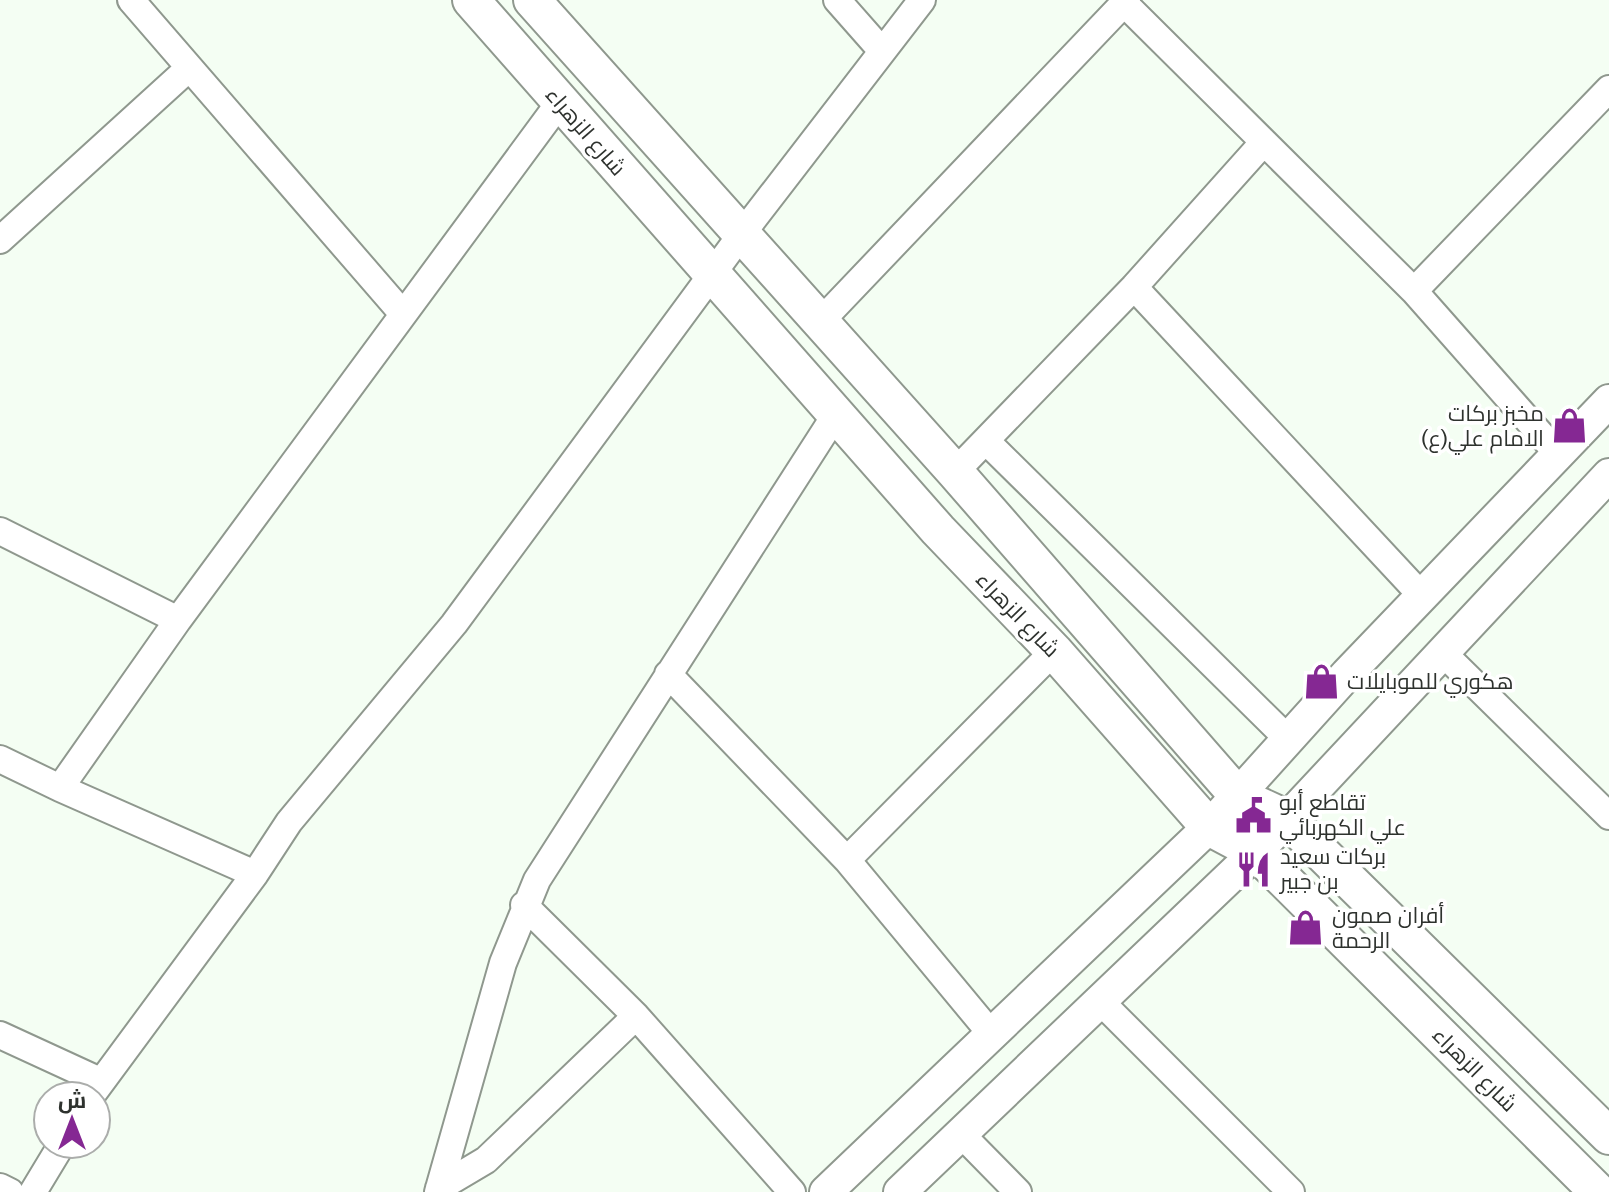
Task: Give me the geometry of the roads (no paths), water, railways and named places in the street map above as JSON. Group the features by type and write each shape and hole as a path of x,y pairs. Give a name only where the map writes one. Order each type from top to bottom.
{"main road":[{"name":"شارع الزهراء","path":"471,0 938,530 1054,651 1209,827 1256,852 1598,1192"},
{"name":"شارع الزهراء","path":"532,0 955,472 1238,796 1286,818 1609,1136"}],"street":[{"path":"131,0 403,314"},
{"path":"837,0 882,51"},
{"path":"101,1080 255,874 289,822 454,624 741,235 922,0"},
{"path":"820,322 1126,2 1263,143 1414,291 1558,454"},
{"path":"0,240 189,68"},
{"path":"1414,291 1609,89"},
{"path":"60,788 178,620 560,102"},
{"path":"955,472 1134,287 1263,143"},
{"path":"1134,287 1422,596"},
{"path":"826,1192 1209,827 1287,738 1609,401"},
{"path":"439,1190 503,963 524,905 550,855 836,414"},
{"path":"986,441 1287,738"},
{"path":"900,1192 1256,852 1609,475"},
{"path":"0,531 178,620"},
{"path":"847,860 1054,651"},
{"path":"1442,652 1604,800"},
{"path":"668,674 847,860 993,1036"},
{"path":"0,759 255,874"},
{"path":"524,905 636,1016 792,1192"},
{"path":"1100,1001 1291,1192"},
{"path":"439,1190 486,1160 636,1016"},
{"path":"0,1035 81,1080"},
{"path":"961,1134 1018,1192"},
{"path":"33,1192 52,1160"},
{"path":"0,1187 10,1192"}],"place":[{"name":"مخبز بركات الامام علي(ع)","path":"1570,426"},
{"name":"هكوري للموبايلات","path":"1321,681"},
{"name":"تقاطع أبو علي الكهربائي","path":"1253,815"},
{"name":"بركات سعيد بن جبير","path":"1254,869"},
{"name":"أفران صمون الرحمة","path":"1306,928"}]}
